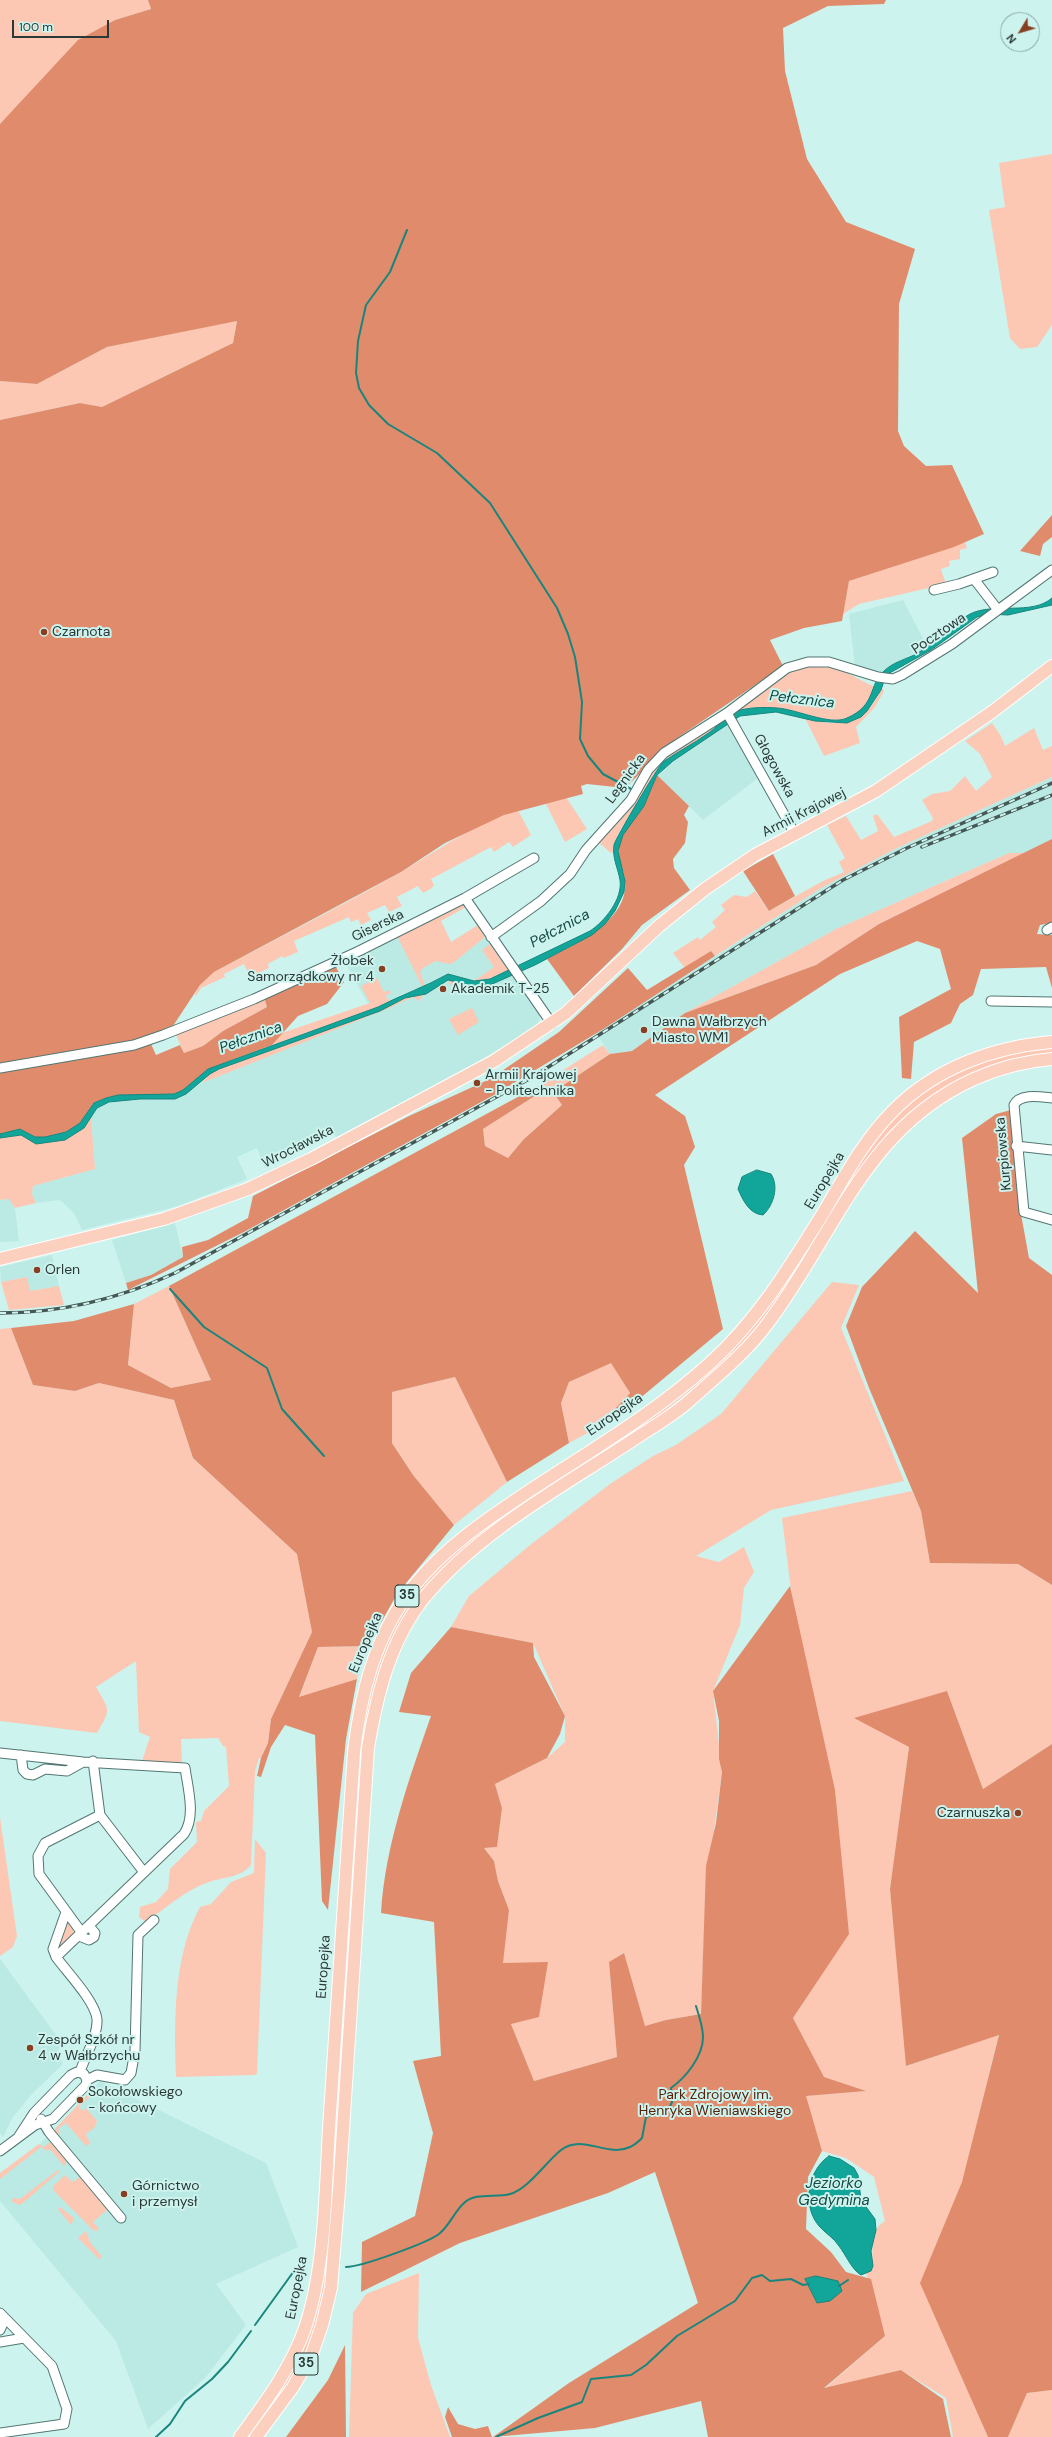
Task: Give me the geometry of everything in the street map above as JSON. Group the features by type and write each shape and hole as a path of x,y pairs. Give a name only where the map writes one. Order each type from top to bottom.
{"main road":[{"name":"Armii Krajowej","path":"582,1000 686,903 744,862 876,791 992,712 1052,666"},
{"name":"Wrocławska","path":"0,1258 164,1219 248,1189 305,1162 478,1070 552,1024 582,1000"},
{"name":"Europejka","path":"240,2437 274,2389 293,2355 308,2316 316,2285 325,2187 354,1752 359,1712 366,1680 387,1628 412,1588 452,1546 498,1511 679,1389 730,1342 768,1297 799,1252 867,1142 892,1111 913,1093 943,1073 989,1053 1026,1044 1052,1042"},
{"name":"Europejka","path":"256,2437 302,2372 319,2336 327,2307 339,2191 368,1748 381,1683 394,1649 412,1616 434,1586 477,1544 685,1404 750,1344 790,1292 874,1158 910,1119 953,1089 987,1074 1018,1063 1052,1059"}],"street":[{"name":"Pocztowa","path":"829,662 882,678 902,675 952,644 996,609 1052,570"},
{"path":"934,590 993,572"},
{"path":"974,579 996,609"},
{"name":"Legnicka","path":"491,937 541,901 570,874 586,850 631,800 648,770 664,753 727,713 787,668 808,662 829,662"},
{"name":"Głogowska","path":"727,713 795,834"},
{"name":"Giserska","path":"0,1068 134,1045 163,1035 254,999 359,951 465,898 534,858"},
{"path":"465,898 552,1024"},
{"path":"991,1001 1052,1002"},
{"name":"Kurpiowska","path":"1052,1098 1022,1098 1016,1101 1014,1106 1016,1146 1024,1212 1052,1220"},
{"path":"1016,1146 1052,1150"},
{"path":"0,1753 83,1762 93,1761 186,1768 191,1817 189,1826 184,1834 56,1957"},
{"path":"20,1755 23,1770 27,1774 33,1775 45,1769 72,1769 83,1762"},
{"path":"93,1761 100,1814 143,1872"},
{"path":"80,1934 39,1874 38,1856 45,1843 100,1814"},
{"path":"66,1912 53,1949 56,1957 94,2008 97,2019 92,2039 80,2072"},
{"path":"0,2151 35,2125 53,2119 86,2085 87,2080 97,2075 125,2080 131,2073 135,2051 138,1935 154,1920"},
{"path":"80,2072 87,2080"},
{"path":"19,2136 36,2111 71,2075 80,2072"},
{"path":"36,2111 44,2123 121,2218"},
{"path":"0,2330 3,2316"},
{"path":"0,2433 64,2424 67,2408 52,2366 3,2316"},
{"path":"0,2342 24,2338"}],"shaded area":[{"path":"0,0 148,0 151,9 115,20 0,124"},
{"path":"1052,154 1052,325 1037,347 1020,349 1010,338 989,210 1005,207 999,163"},
{"path":"237,320 233,343 102,407 80,403 0,420 0,381 37,384 107,347"},
{"path":"965,542 967,548 960,550 960,559 949,561 950,566 941,569 946,584 859,604 843,614 849,581"},
{"path":"903,600 927,646 892,665 880,674 855,666 849,614"},
{"path":"808,664 836,668 875,687 863,707 850,718 831,720 779,709 765,708 750,708 735,712 787,670"},
{"path":"882,688 884,691 875,707 856,727 860,743 824,756 805,718 830,723 851,721 868,709 876,700"},
{"path":"725,718 726,720 708,734 660,764 639,803 618,834 613,852 611,853 598,842 629,809 650,773 663,759"},
{"path":"992,723 1001,736 1005,746 1034,728 1043,750 1052,746 1052,777 897,848 823,887 715,956 711,951 685,968 673,953 698,937 700,940 716,927 712,922 725,910 721,905 734,895 747,897 755,891 769,911 823,881 844,872 839,862 845,858 827,825 846,816 861,840 878,831 873,816 877,814 894,837 932,821 933,818 922,800 932,794 950,791 965,776 976,791 992,777 980,754 965,741"},
{"path":"729,724 758,778 703,820 657,775 664,768"},
{"path":"1052,777 1052,839 1027,853 1009,853 836,929 685,1013 632,1051 610,1054 596,1033 823,887 897,848"},
{"path":"566,797 587,829 565,842 545,802"},
{"path":"518,810 531,835 513,847 509,842 494,852 491,847 431,879 434,885 432,888 423,893 418,886 397,897 402,906 389,912 385,905 367,913 371,920 361,925 358,919 351,922 349,917 294,941 298,952 284,958 282,956 268,964 269,968 250,977 244,964 224,974 225,977 201,988 196,996 195,994 200,985 214,972 378,885 487,822"},
{"path":"1009,853 1027,853 879,924 816,965 685,1013 836,929"},
{"path":"461,903 466,907 441,921 451,942 478,925 485,937 453,963 449,964 436,961 423,968 420,972 425,986 423,988 397,936"},
{"path":"439,918 451,942 461,954 485,937 539,1012 540,1018 536,1027 476,1063 337,1137 331,1134 265,1168 257,1148 237,1157 247,1179 178,1206 82,1230 74,1213 60,1200 36,1203 32,1194 33,1186 95,1169 91,1118 99,1106 119,1100 175,1099 202,1083 414,997 419,1001 425,992 423,988 402,994 390,1001 385,996 368,1004 345,962"},
{"path":"490,944 508,970 490,979 474,981 494,967 482,950"},
{"path":"377,978 384,992 389,990 391,993 385,996 390,1001 378,1007 272,1045 282,1033 370,1003 361,986"},
{"path":"448,980 464,983 464,987 455,992"},
{"path":"424,994 419,1001 413,997 387,1009 202,1083 210,1074 219,1069 380,1011 405,998"},
{"path":"264,997 267,1007 223,1031 203,1046 184,1053 176,1035"},
{"path":"472,1008 479,1022 458,1035 449,1019"},
{"path":"603,1045 610,1054 553,1092 562,1105 523,1140 508,1158 485,1146 483,1129 541,1092 538,1086"},
{"path":"1052,1047 1052,1054 964,1078 939,1092 913,1111 879,1145 768,1313 734,1353 711,1374 657,1417 507,1517 452,1560 380,1674 339,2117 326,2289 315,2332 299,2369 251,2437 244,2437 315,2307 359,1742 373,1673 386,1640 404,1610 425,1581 448,1555 730,1349 868,1149 896,1114 934,1084 993,1056"},
{"path":"91,1118 95,1169 33,1186 32,1194 36,1203 15,1208 9,1199 0,1200 0,1138 21,1135 36,1144 65,1140 84,1128"},
{"path":"9,1199 15,1208 19,1241 0,1242 0,1200"},
{"path":"175,1223 183,1257 151,1275 126,1283 112,1240"},
{"path":"52,1255 59,1286 30,1291 26,1277 1,1282 0,1267"},
{"path":"27,1277 30,1291 59,1286 64,1305 9,1310 1,1282"},
{"path":"832,1282 859,1285 841,1328 904,1481 771,1510 696,1556 719,1562 744,1547 754,1572 744,1588 740,1625 713,1691 722,1772 706,1888 701,2014 666,2020 645,2027 623,1953 609,1963 617,2057 534,2081 511,2024 548,1963 502,1963 509,1910 498,1881 494,1861 484,1848 497,1847 502,1808 495,1784 547,1758 565,1742 565,1716 533,1643 451,1627 469,1596 530,1545 610,1484 653,1456 676,1445 721,1414"},
{"path":"169,1286 211,1380 171,1388 128,1365 134,1304"},
{"path":"11,1328 33,1385 75,1391 99,1383 174,1400 193,1458 297,1554 312,1632 271,1719 268,1743 261,1758 259,1758 255,1771 251,1865 243,1872 194,1888 146,1922 139,1917 140,1907 156,1902 168,1889 170,1869 197,1842 196,1822 201,1821 204,1811 229,1786 226,1747 223,1746 218,1738 181,1739 182,1762 178,1764 142,1761 150,1737 139,1732 136,1661 96,1687 107,1710 105,1719 97,1733 0,1721 0,1329"},
{"path":"611,1362 630,1393 597,1428 569,1443 561,1403 569,1382"},
{"path":"455,1377 507,1482 454,1525 413,1475 392,1443 392,1392"},
{"path":"912,1491 921,1511 930,1563 1018,1564 1052,1585 1052,1744 983,1789 947,1691 909,1747 890,1889 907,2066 999,2034 961,2189 962,2376 988,2437 953,2437 946,2398 901,2370 824,2389 885,2336 866,2273 871,2266 874,2235 877,2228 885,2221 874,2177 846,2158 822,2151 805,2096 865,2091 824,2077 793,2018 848,1934 791,1590 782,1518"},
{"path":"368,1646 357,1679 299,1698 318,1647"},
{"path":"0,1817 17,1936 13,1947 0,1956"},
{"path":"255,1839 266,1853 257,2073 255,2075 176,2077 175,2035 177,1990 180,1968 191,1926 200,1907 211,1904 231,1882 254,1873"},
{"path":"67,1919 73,1927 73,1936 60,1951 56,1950"},
{"name":"Zespół Szkół nr 4 w Wałbrzychu","path":"0,1959 62,2043 57,2052 63,2064 31,2095 13,2117 3,2137 0,2133"},
{"path":"100,2081 266,2163 298,2247 216,2284 246,2325 205,2378 148,2429 116,2341 0,2201 0,2177 40,2144"},
{"path":"92,2090 93,2094 79,2107 83,2111 86,2108 97,2121 95,2127 86,2134 90,2143 86,2146 66,2123 58,2129 60,2134 56,2135 54,2130"},
{"path":"50,2142 66,2160 66,2164 64,2166 50,2149 47,2151 41,2147 0,2179 0,2173 39,2144 44,2147"},
{"path":"58,2170 60,2171 23,2203 19,2205 11,2201 14,2198 20,2199"},
{"path":"65,2175 72,2182 80,2177 108,2209 93,2222 99,2229 97,2231 93,2230 53,2190 53,2186"},
{"path":"60,2207 74,2218 71,2225 58,2209"},
{"path":"86,2231 90,2242 102,2257 99,2259 78,2238"},
{"path":"419,2273 418,2338 431,2385 450,2437 349,2437 353,2313 366,2294"},
{"path":"1052,2390 1052,2437 1008,2437 1027,2393"}],"green space":[{"path":"148,0 886,0 884,4 828,6 783,28 785,71 807,159 846,222 915,249 899,304 898,431 904,446 926,466 952,465 984,534 954,547 849,581 842,621 804,628 770,640 783,666 676,739 625,788 587,784 581,786 583,794 504,815 445,843 401,872 214,972 200,985 171,1029 133,1042 0,1064 0,420 80,403 102,407 233,343 237,321 107,347 37,384 0,381 0,124 78,40 115,20 151,9"},
{"path":"1052,515 1052,537 1043,544 1040,556 1020,551"},
{"path":"657,775 689,806 684,815 688,822 685,843 673,859 674,868 690,890 642,925 622,949 574,996 547,959 572,946 598,929 618,908 624,895 625,881 619,857 620,842 645,802"},
{"path":"1052,839 1052,923 1040,925 1037,934 1052,935 1052,988 1046,967 981,969 973,995 960,1004 951,1023 914,1042 911,1079 902,1078 899,1017 951,989 940,949 917,941 840,974 655,1095 685,1116 695,1147 684,1165 723,1329 639,1399 597,1428 630,1393 611,1363 569,1382 561,1403 569,1443 507,1482 455,1377 392,1392 392,1443 413,1475 454,1525 397,1594 368,1646 318,1647 299,1697 357,1679 346,1739 328,1910 322,1901 315,1735 285,1725 271,1747 261,1777 257,1776 261,1758 268,1743 271,1719 312,1632 297,1554 193,1458 174,1400 99,1383 75,1391 33,1385 11,1328 74,1321 134,1304 128,1365 171,1388 211,1380 169,1286 538,1086 541,1092 483,1129 485,1146 508,1158 523,1140 562,1105 553,1092 610,1054 632,1051 685,1013 816,965 879,924"},
{"path":"773,854 795,896 769,911 743,871"},
{"path":"711,951 715,956 605,1028 494,1095 244,1232 128,1290 126,1283 151,1275 183,1257 182,1247 208,1240 248,1218 253,1196 409,1116 490,1079 559,1032 628,968 647,990"},
{"path":"336,967 344,982 327,1004 298,1016 272,1045 208,1069 183,1090 174,1094 159,1096 118,1095 106,1098 94,1103 80,1123 66,1132 45,1137 35,1137 20,1129 0,1134 0,1072 151,1044 156,1055 180,1045 184,1053 203,1046 223,1031 267,1007 264,997"},
{"path":"1011,1110 1021,1214 1029,1258 1052,1275 1052,1585 1018,1564 930,1563 921,1511 869,1388 846,1326 862,1287 915,1231 978,1293 962,1138 996,1114"},
{"name":"Park Zdrojowy im. Henryka Wieniawskiego","path":"790,1586 835,1790 849,1934 793,2018 824,2077 866,2091 806,2096 822,2151 808,2177 806,2229 831,2252 846,2272 871,2279 885,2336 824,2388 901,2370 943,2399 951,2437 708,2437 701,2401 595,2428 493,2437 569,2383 698,2303 655,2172 608,2193 460,2243 361,2292 362,2242 415,2216 433,2133 413,2061 441,2056 434,1922 381,1913 387,1863 399,1813 431,1716 399,1712 411,1673 451,1627 533,1643 534,1657 565,1716 560,1734 547,1758 495,1784 502,1808 497,1847 484,1848 494,1861 498,1881 509,1910 503,1963 548,1962 539,2017 511,2024 534,2081 617,2057 609,1962 624,1953 645,2026 666,2020 701,2014 706,1866 716,1823 722,1772 719,1759 719,1721 713,1691"},
{"path":"947,1691 983,1789 1052,1744 1052,2390 1027,2393 1008,2437 988,2437 920,2283 962,2182 999,2035 906,2066 890,1889 909,1747 854,1718"},
{"path":"345,2345 346,2437 286,2437 328,2380"},
{"path":"448,2407 458,2424 475,2429 488,2426 492,2437 452,2437 445,2417"}],"water":[{"path":"1052,598 1052,605 1008,615 988,614 977,617 931,650 886,675 881,690 867,711 861,717 847,723 815,721 776,712 740,716 673,761 657,775 644,806 623,835 618,851 625,881 624,892 615,911 605,924 592,935 535,965 490,985 476,987 448,980 426,994 405,998 380,1011 219,1069 210,1074 186,1094 175,1099 140,1099 109,1102 97,1108 84,1128 65,1140 36,1144 21,1135 0,1138 0,1134 20,1129 35,1137 45,1137 66,1132 80,1123 94,1103 106,1098 118,1095 174,1094 183,1090 208,1069 378,1007 448,974 474,981 490,979 590,931 601,922 616,902 619,895 620,880 614,859 614,845 646,788 663,762 711,732 731,714 740,710 777,708 822,719 840,720 847,718 857,713 868,701 876,682 884,671 896,663 918,653 970,614 990,609 1024,608 1044,603"},
{"path":"757,1170 771,1174 775,1184 772,1201 767,1211 763,1215 754,1212 747,1206 738,1189 742,1177"},
{"name":"Jeziorko Gedymina","path":"829,2156 840,2159 854,2168 858,2175 861,2200 875,2219 876,2230 871,2251 873,2266 871,2271 861,2275 852,2266 837,2243 819,2226 810,2209 809,2189 812,2179 816,2170"},
{"path":"816,2276 838,2281 842,2291 830,2301 817,2303 805,2279"}],"waterway":[{"path":"407,230 390,272 366,305 358,341 356,373 359,388 369,405 388,424 437,453 490,503 557,608 568,634 575,657 582,702 580,739 588,756 603,774 631,789"},
{"path":"170,1289 204,1327 267,1368 282,1409 324,1456"},
{"path":"346,2267 379,2259 432,2238 446,2227 464,2203 480,2196 504,2195 517,2191 530,2181 555,2155 569,2145 586,2144 613,2150 621,2150 635,2144 642,2138 646,2117 669,2109 672,2102 671,2088 682,2079 697,2059 702,2045 703,2033 696,2006"},
{"path":"255,2325 294,2271 303,2268"},
{"path":"496,2437 538,2418 582,2402 591,2379 631,2375 646,2365 677,2336 735,2301 752,2278 762,2275 770,2281 791,2279 803,2285 809,2284"},
{"path":"839,2286 848,2280"},
{"path":"156,2437 170,2424 185,2401 212,2379 228,2362 251,2331"}],"railway":[{"path":"0,1313 46,1310 90,1303 133,1290 175,1273 531,1078 843,880 907,848 1052,783"},
{"path":"922,847 1052,795"}],"place":[{"name":"Czarnota","path":"44,632"},
{"name":"Żłobek Samorządkowy nr 4","path":"382,969"},
{"name":"Akademik T-25","path":"443,989"},
{"name":"Dawna Wałbrzych Miasto WM1","path":"644,1030"},
{"name":"Armii Krajowej - Politechnika","path":"477,1083"},
{"name":"Orlen","path":"37,1270"},
{"name":"Czarnuszka","path":"1018,1813"},
{"name":"Zespół Szkół nr 4 w Wałbrzychu","path":"30,2048"},
{"name":"Sokołowskiego - końcowy","path":"80,2100"},
{"name":"Górnictwo i przemysł","path":"124,2194"}],"water label":[{"name":"Pełcznica","path":"802,700"},
{"name":"Pełcznica","path":"560,929"},
{"name":"Pełcznica","path":"251,1038"}]}
